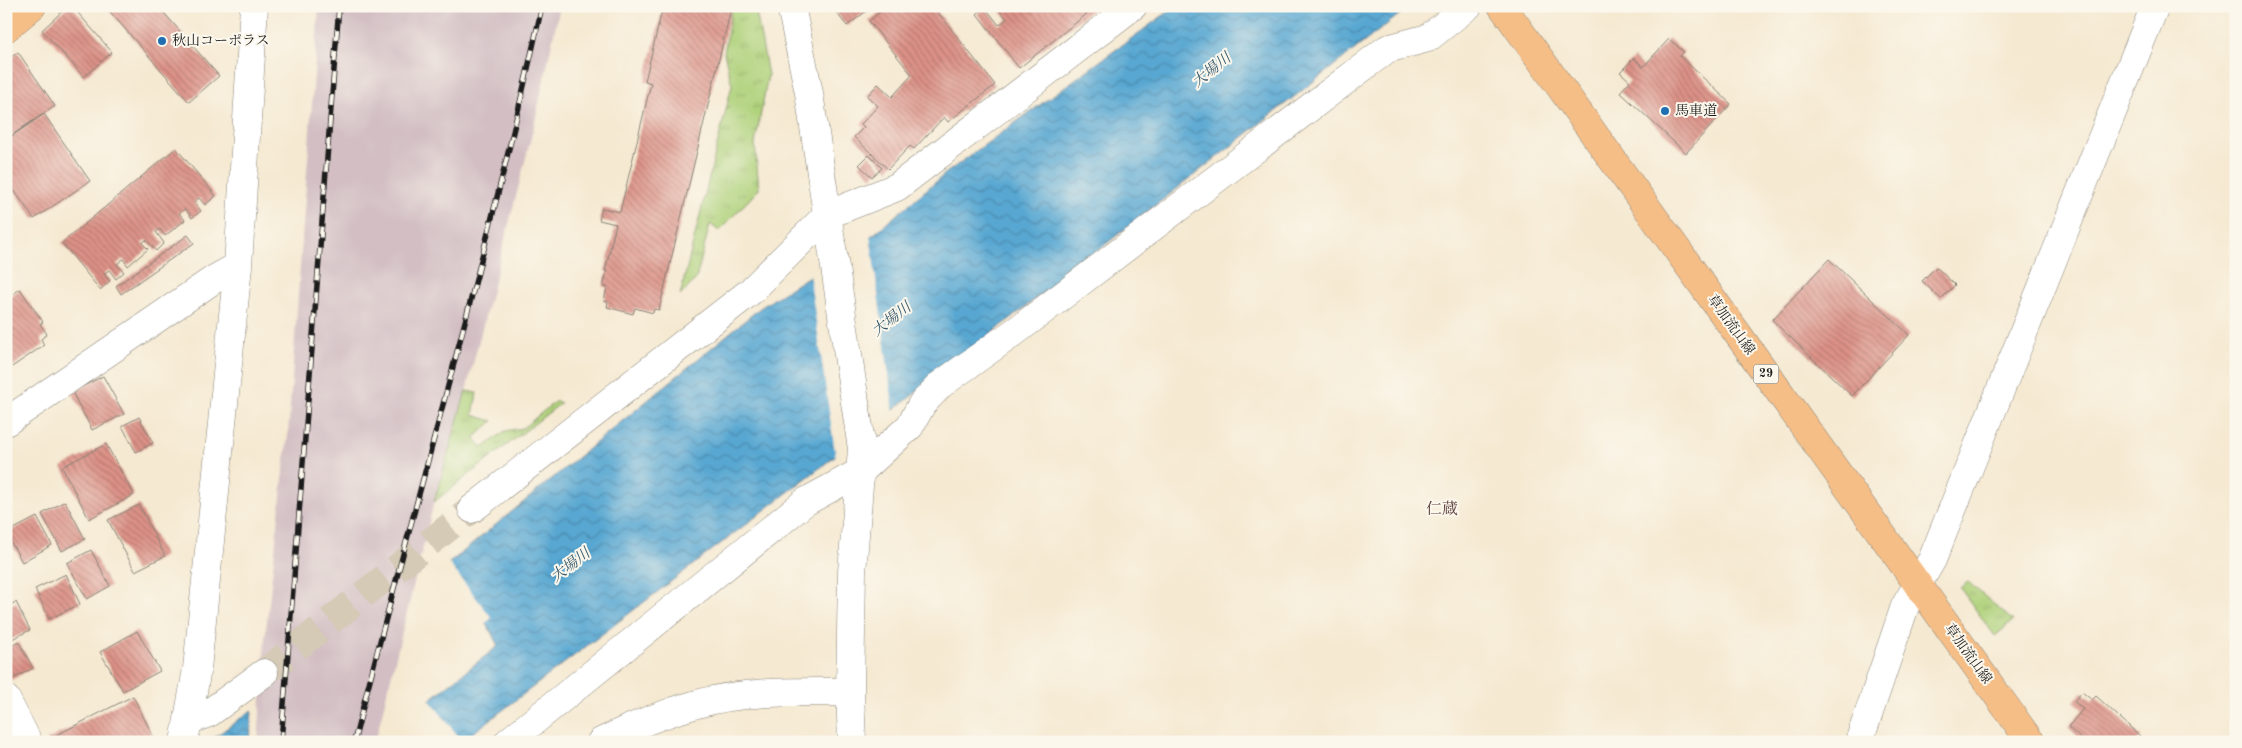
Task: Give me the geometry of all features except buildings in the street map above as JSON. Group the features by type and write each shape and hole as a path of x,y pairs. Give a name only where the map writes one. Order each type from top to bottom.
{"main road":[{"path":"6,28 32,6"},
{"name":"草加流山線","path":"1502,6 2032,742"}],"street":[{"path":"184,736 197,669 238,266 254,6"},
{"path":"791,6 809,93 861,461 852,572 850,692 852,742"},
{"path":"472,509 751,291 827,215 897,187 1133,6"},
{"path":"508,742 805,502 910,426 922,404 940,385 1016,331 1387,49 1428,38 1468,6"},
{"path":"1859,742 1905,606 1932,560 2155,6"},
{"path":"6,422 213,280 238,266"},
{"path":"184,736 209,713 264,673"},
{"path":"601,742 632,726 698,703 787,692 850,692"},
{"path":"6,699 28,742"}],"shaded area":[{"path":"319,6 560,6 533,130 466,391 434,502 375,742 258,742 265,638 288,434"}],"green space":[{"path":"732,6 755,6 768,75 755,144 759,189 719,231 710,224 696,279 680,296 732,85 724,53"},
{"path":"466,391 477,393 473,415 493,421 474,438 483,448 505,431 523,428 556,401 561,403 434,502"},
{"path":"1968,582 2013,621 1995,636 1960,588"}],"water":[{"name":"大場川","path":"1176,6 1409,7 817,470 461,742 423,705 498,646 489,628 442,569 760,308 874,234 946,173"},
{"path":"252,710 250,742 208,742"}],"pier":[{"path":"870,234 894,414 836,459 809,273"},
{"path":"447,561 492,618 483,625 439,570"},
{"path":"428,698 463,742 447,742 421,706"}],"tunnel":[{"path":"264,673 472,509"}],"railway":[{"path":"281,742 339,6"},
{"path":"354,742 499,191 542,6"}],"place":[{"name":"秋山コーポラス","path":"162,41"},
{"name":"馬車道","path":"1665,111"}],"district":[{"name":"仁蔵","path":"1442,510"}]}
